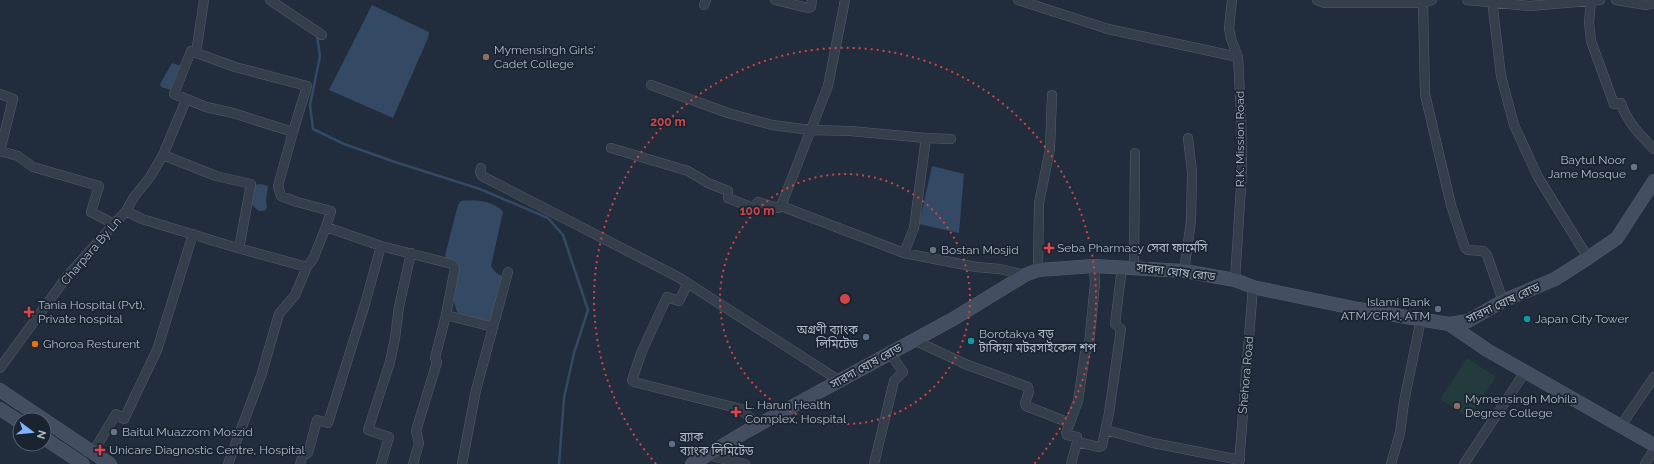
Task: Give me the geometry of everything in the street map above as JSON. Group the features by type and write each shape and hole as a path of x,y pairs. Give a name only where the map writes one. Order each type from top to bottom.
{"main road":[{"name":"সারদা ঘোষ রোড","path":"692,464 953,318 1025,275 1038,270 1094,266 1184,271 1235,280 1253,287 1358,309 1449,324 1468,322 1503,301 1554,279 1617,238 1654,181"},
{"path":"1449,324 1487,350 1654,445"},
{"path":"0,390 110,464"},
{"path":"0,409 12,417"},
{"path":"52,443 83,464"}],"street":[{"path":"196,53 204,0"},
{"path":"270,0 322,35"},
{"path":"775,0 810,8 812,0"},
{"path":"780,206 828,86 845,0"},
{"path":"1018,0 1108,29 1238,56"},
{"name":"R.K. Mission Road","path":"1232,0 1229,28 1230,38 1238,56 1242,171 1235,280"},
{"path":"1317,0 1325,3 1428,1 1425,94 1451,205 1465,248 1468,250 1483,251 1487,255 1503,301"},
{"path":"1467,0 1492,1 1530,6 1595,0 1589,22 1591,41 1614,104 1621,103 1625,116 1636,131 1654,149"},
{"path":"1616,0 1646,5 1654,3"},
{"path":"1492,1 1501,76 1514,125 1538,177 1562,213 1588,258"},
{"path":"228,464 262,376 279,314 295,295 307,267 313,259 326,228 331,211 281,196 278,186 306,86 235,67 191,51 174,94 186,100 293,132"},
{"path":"651,85 728,113 772,125 811,130 850,131 951,139"},
{"path":"0,94 13,99 0,151 18,156 33,166 99,186 91,212 114,224"},
{"path":"1038,270 1039,203 1050,149 1052,94"},
{"path":"126,211 134,196 150,177 162,155 186,100"},
{"path":"904,253 914,228 926,138"},
{"path":"1184,271 1191,221 1192,172 1188,138"},
{"path":"611,148 688,171 708,183 728,191 728,198 753,208 758,202 778,208 780,206 904,253 1000,269 1025,275"},
{"path":"1077,442 1099,447 1102,446 1106,430 1121,329 1115,324 1128,267 1135,153"},
{"path":"162,155 216,176 251,184 240,243"},
{"path":"481,168 480,172 482,176 622,247 688,283 840,380"},
{"name":"Charpara By Ln","path":"0,368 68,275 126,211 142,219 307,267"},
{"path":"326,228 381,246 452,264 455,268 446,315 435,358 437,362 416,431 419,442 413,464"},
{"path":"93,452 116,414 124,419 157,350 193,234"},
{"path":"300,464 303,455 308,453 316,420 328,423 365,304 381,246"},
{"path":"381,464 389,437 368,430 377,397 390,362 399,307 411,253"},
{"path":"1071,464 1078,437 1066,434 1078,401 1085,353 1089,345 1095,283 1094,266"},
{"path":"462,464 476,390 508,272"},
{"path":"688,283 679,301 667,296 642,351 632,380 634,382 741,409 758,426"},
{"name":"Shehora Road","path":"1239,462 1253,287"},
{"path":"446,315 493,327"},
{"path":"1391,464 1400,433 1404,402 1421,319"},
{"path":"914,340 964,364 1028,388 1029,392 1025,403 1026,406 1070,423"},
{"path":"874,464 894,381 903,372 890,353"},
{"path":"1464,464 1525,372"},
{"path":"1620,427 1654,377"},
{"path":"1106,430 1160,445 1239,462"},
{"path":"1645,464 1654,450"},
{"path":"707,455 745,464"}],"green space":[{"path":"1467,358 1496,377 1469,418 1440,399"}],"water":[{"path":"372,5 429,32 428,38 393,118 329,90"},
{"path":"172,63 181,66 171,90 161,87 160,84"},
{"path":"932,166 964,174 959,233 919,224"},
{"path":"261,184 268,186 266,200 267,208 264,211 259,211 251,204 255,185"},
{"path":"461,201 478,201 489,203 499,208 503,212 491,266 496,273 504,277 493,318 489,322 461,316 457,312 455,306 454,287 457,268 446,258 445,255 458,205"}],"waterway":[{"path":"317,36 320,56 310,105 313,129 344,144 480,189 548,218 563,235 588,310 574,353 564,398 559,464"}],"place":[{"name":"Mymensingh Girls' Cadet College","path":"486,57"},
{"name":"Baytul Noor Jame Mosque","path":"1634,167"},
{"name":"Seba Pharmacy সেবা ফার্মেসি","path":"1049,248"},
{"name":"Bostan Mosjid","path":"933,250"},
{"name":"Islami Bank ATM/CRM, ATM","path":"1438,309"},
{"name":"Tania Hospital (Pvt), Private hospital","path":"29,312"},
{"name":"Japan City Tower","path":"1527,319"},
{"name":"অগ্রণী ব্যাংক লিমিটেড","path":"866,337"},
{"name":"Borotakya বড় টাকিয়া মটরসাইকেল শপ","path":"971,341"},
{"name":"Ghoroa Resturent","path":"35,344"},
{"name":"Mymensingh Mohila Degree College","path":"1457,406"},
{"name":"L. Harun Health Complex, Hospital","path":"736,412"},
{"name":"Baitul Muazzom Moszid","path":"114,432"},
{"name":"ব্র্যাক ব্যাংক লিমিটেড","path":"672,444"},
{"name":"Unicare Diagnostic Centre, Hospital","path":"100,450"}]}
